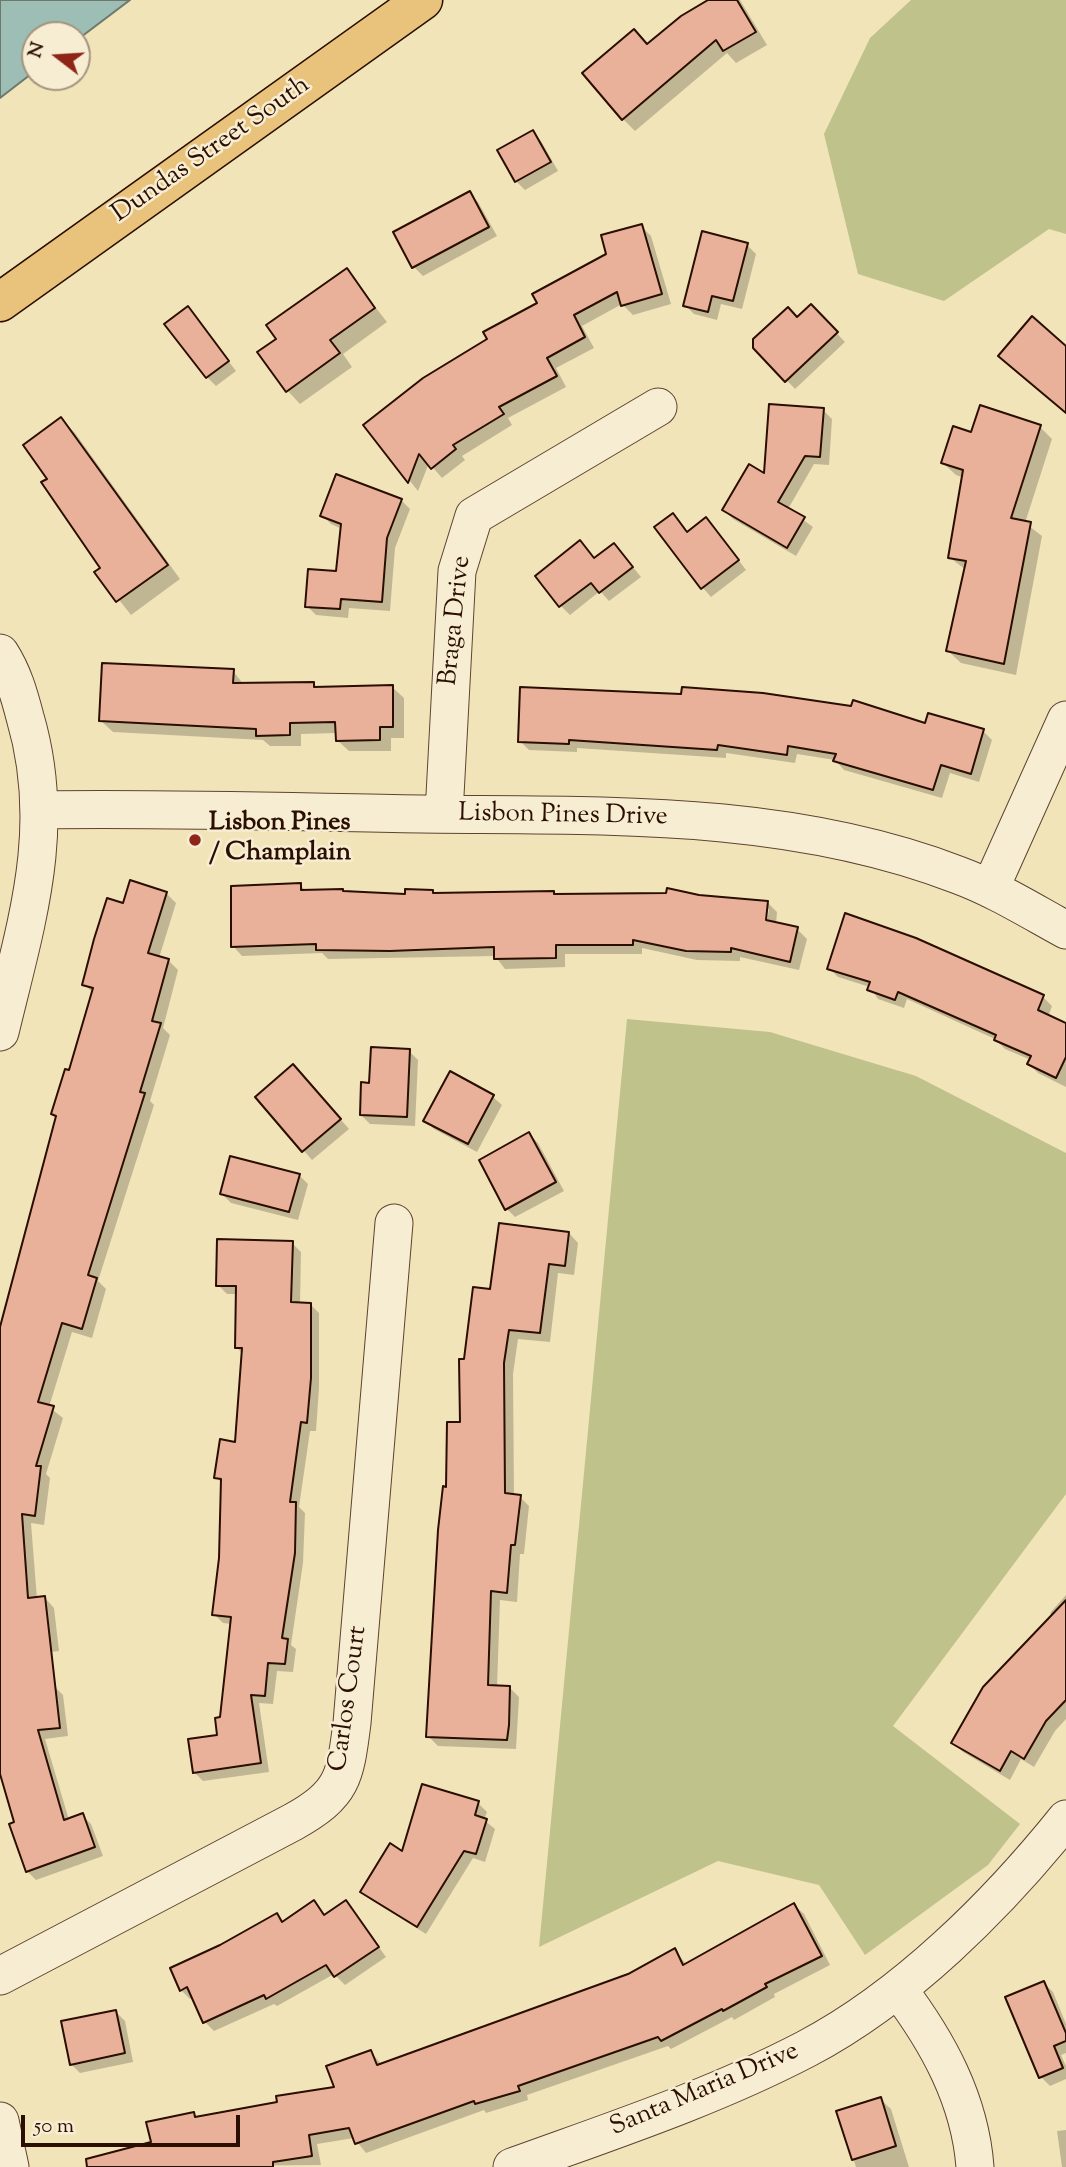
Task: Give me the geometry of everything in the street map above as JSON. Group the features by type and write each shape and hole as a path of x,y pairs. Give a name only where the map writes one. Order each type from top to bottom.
{"main road":[{"name":"Dundas Street South","path":"0,302 424,0"}],"street":[{"name":"Braga Drive","path":"443,814 457,571 474,516 658,407"},
{"path":"0,653 16,683 32,741 40,810 39,854 32,897 0,1031"},
{"path":"990,889 1066,720"},
{"name":"Lisbon Pines Drive","path":"40,810 443,814 738,823 791,830 899,855 990,889 1066,930"},
{"name":"Carlos Court","path":"0,1976 293,1822 334,1794 343,1776 352,1723 394,1223"},
{"name":"Santa Maria Drive","path":"512,2167 703,2098 808,2048 898,1989 1006,1889 1066,1819"},
{"path":"898,1989 925,2026 954,2078 973,2140 975,2167"},
{"path":"0,2121 10,2167"}],"green space":[{"path":"911,0 1066,0 1066,234 1049,229 944,301 858,274 824,134 870,38"},
{"path":"627,1019 770,1032 916,1076 1066,1153 1066,1494 893,1726 1020,1824 988,1865 865,1955 819,1885 718,1861 539,1947"}],"water":[{"path":"0,0 130,0 91,29 91,21 21,21 21,82 0,98"}],"building":[{"path":"708,0 737,0 756,32 723,51 716,40 622,120 582,73 634,29 647,44 681,16"},
{"path":"533,130 551,162 515,182 497,150"},
{"path":"470,191 489,227 412,268 393,232"},
{"path":"642,224 662,294 621,306 617,292 574,315 585,337 547,358 557,376 499,407 504,414 453,445 456,449 431,469 419,454 408,483 363,425 423,378 487,339 483,332 537,303 532,294 606,254 601,235"},
{"path":"702,231 748,243 733,301 712,296 708,312 683,306"},
{"path":"347,268 375,308 330,340 340,353 286,392 257,352 276,339 266,325"},
{"path":"811,304 838,332 785,382 753,348 753,339 788,307 797,317"},
{"path":"188,306 229,361 206,378 164,324"},
{"path":"1032,316 1066,346 1066,413 998,356"},
{"path":"769,404 824,408 820,457 805,456 778,502 805,517 787,548 722,510 749,464 764,473"},
{"path":"980,405 1041,425 1011,518 1031,522 1004,664 946,651 966,561 948,558 963,470 941,463 953,426 971,432"},
{"path":"61,417 168,565 116,602 94,572 100,568 41,482 47,479 23,445"},
{"path":"336,474 402,499 387,538 382,602 341,599 340,609 305,607 308,569 336,571 341,524 320,516"},
{"path":"673,513 687,532 706,517 739,560 701,589 654,527"},
{"path":"580,540 594,558 614,543 633,567 599,593 591,583 559,607 535,576"},
{"path":"102,663 234,669 233,683 314,682 314,687 393,685 393,727 380,727 380,740 336,741 335,722 290,723 290,735 256,736 256,729 99,721"},
{"path":"520,687 681,694 682,687 763,693 851,706 853,700 925,723 928,713 984,729 971,774 941,765 933,790 833,761 836,754 788,746 787,755 718,745 717,750 569,740 569,744 518,742"},
{"path":"130,880 167,892 148,953 169,959 152,1021 161,1023 140,1092 145,1093 88,1275 97,1278 82,1329 62,1323 38,1402 54,1406 36,1466 41,1466 35,1516 22,1514 28,1598 45,1596 60,1728 38,1730 64,1820 83,1813 95,1847 26,1872 9,1824 14,1822 0,1774 0,1327 56,1116 51,1114 65,1069 69,1070 93,988 82,985 94,939 107,898 123,903"},
{"path":"301,883 301,890 343,889 405,894 405,889 433,890 433,893 554,891 554,894 666,893 667,888 699,895 768,901 766,920 798,927 790,962 731,948 731,952 686,951 633,940 633,945 556,945 556,958 494,959 494,947 390,951 316,950 316,944 231,947 231,886"},
{"path":"845,913 916,938 1044,995 1038,1010 1066,1023 1066,1057 1056,1078 1027,1064 1031,1056 994,1040 996,1035 898,992 895,1000 867,990 870,982 827,969"},
{"path":"371,1047 410,1049 407,1117 360,1115 361,1082 369,1083"},
{"path":"293,1064 341,1119 302,1152 255,1097"},
{"path":"450,1071 494,1095 468,1144 423,1121"},
{"path":"529,1132 556,1182 505,1210 479,1160"},
{"path":"230,1156 300,1174 289,1212 220,1194"},
{"path":"499,1223 569,1232 565,1266 549,1264 540,1333 509,1330 504,1363 505,1493 521,1495 515,1545 511,1545 507,1593 491,1591 488,1685 510,1686 507,1740 426,1737 438,1530 443,1486 446,1487 447,1422 460,1422 459,1359 464,1359 473,1287 490,1289"},
{"path":"217,1239 293,1241 291,1302 311,1303 311,1378 307,1423 301,1422 290,1502 296,1502 295,1553 282,1638 288,1639 285,1664 268,1663 265,1696 251,1695 261,1763 193,1773 188,1739 217,1735 215,1718 220,1717 231,1617 212,1615 219,1558 221,1479 214,1478 220,1439 235,1442 242,1348 235,1348 236,1286 216,1286"},
{"path":"1066,1600 1066,1700 1046,1721 1024,1759 1011,1751 1000,1771 951,1743 983,1687"},
{"path":"422,1784 479,1801 475,1815 487,1819 476,1854 464,1851 417,1927 360,1892 390,1843 402,1851"},
{"path":"314,1900 324,1915 346,1900 379,1947 334,1977 326,1965 266,1999 264,1995 203,2023 187,1987 180,1991 170,1968 220,1945 277,1913 282,1922"},
{"path":"794,1903 822,1956 765,1984 767,1987 723,2011 722,2009 661,2041 658,2037 518,2086 520,2091 475,2104 474,2101 355,2144 349,2128 309,2135 312,2156 273,2162 273,2167 87,2167 86,2159 151,2142 146,2122 194,2112 195,2117 277,2102 276,2096 334,2087 326,2066 371,2050 377,2065 628,1974 675,1948 683,1965"},
{"path":"1044,1981 1066,2033 1066,2041 1054,2046 1063,2068 1039,2078 1005,1997"},
{"path":"116,2010 125,2053 70,2065 61,2021"},
{"path":"881,2097 896,2146 852,2160 836,2111"}],"place":[{"name":"Lisbon Pines / Champlain","path":"195,840"}]}
